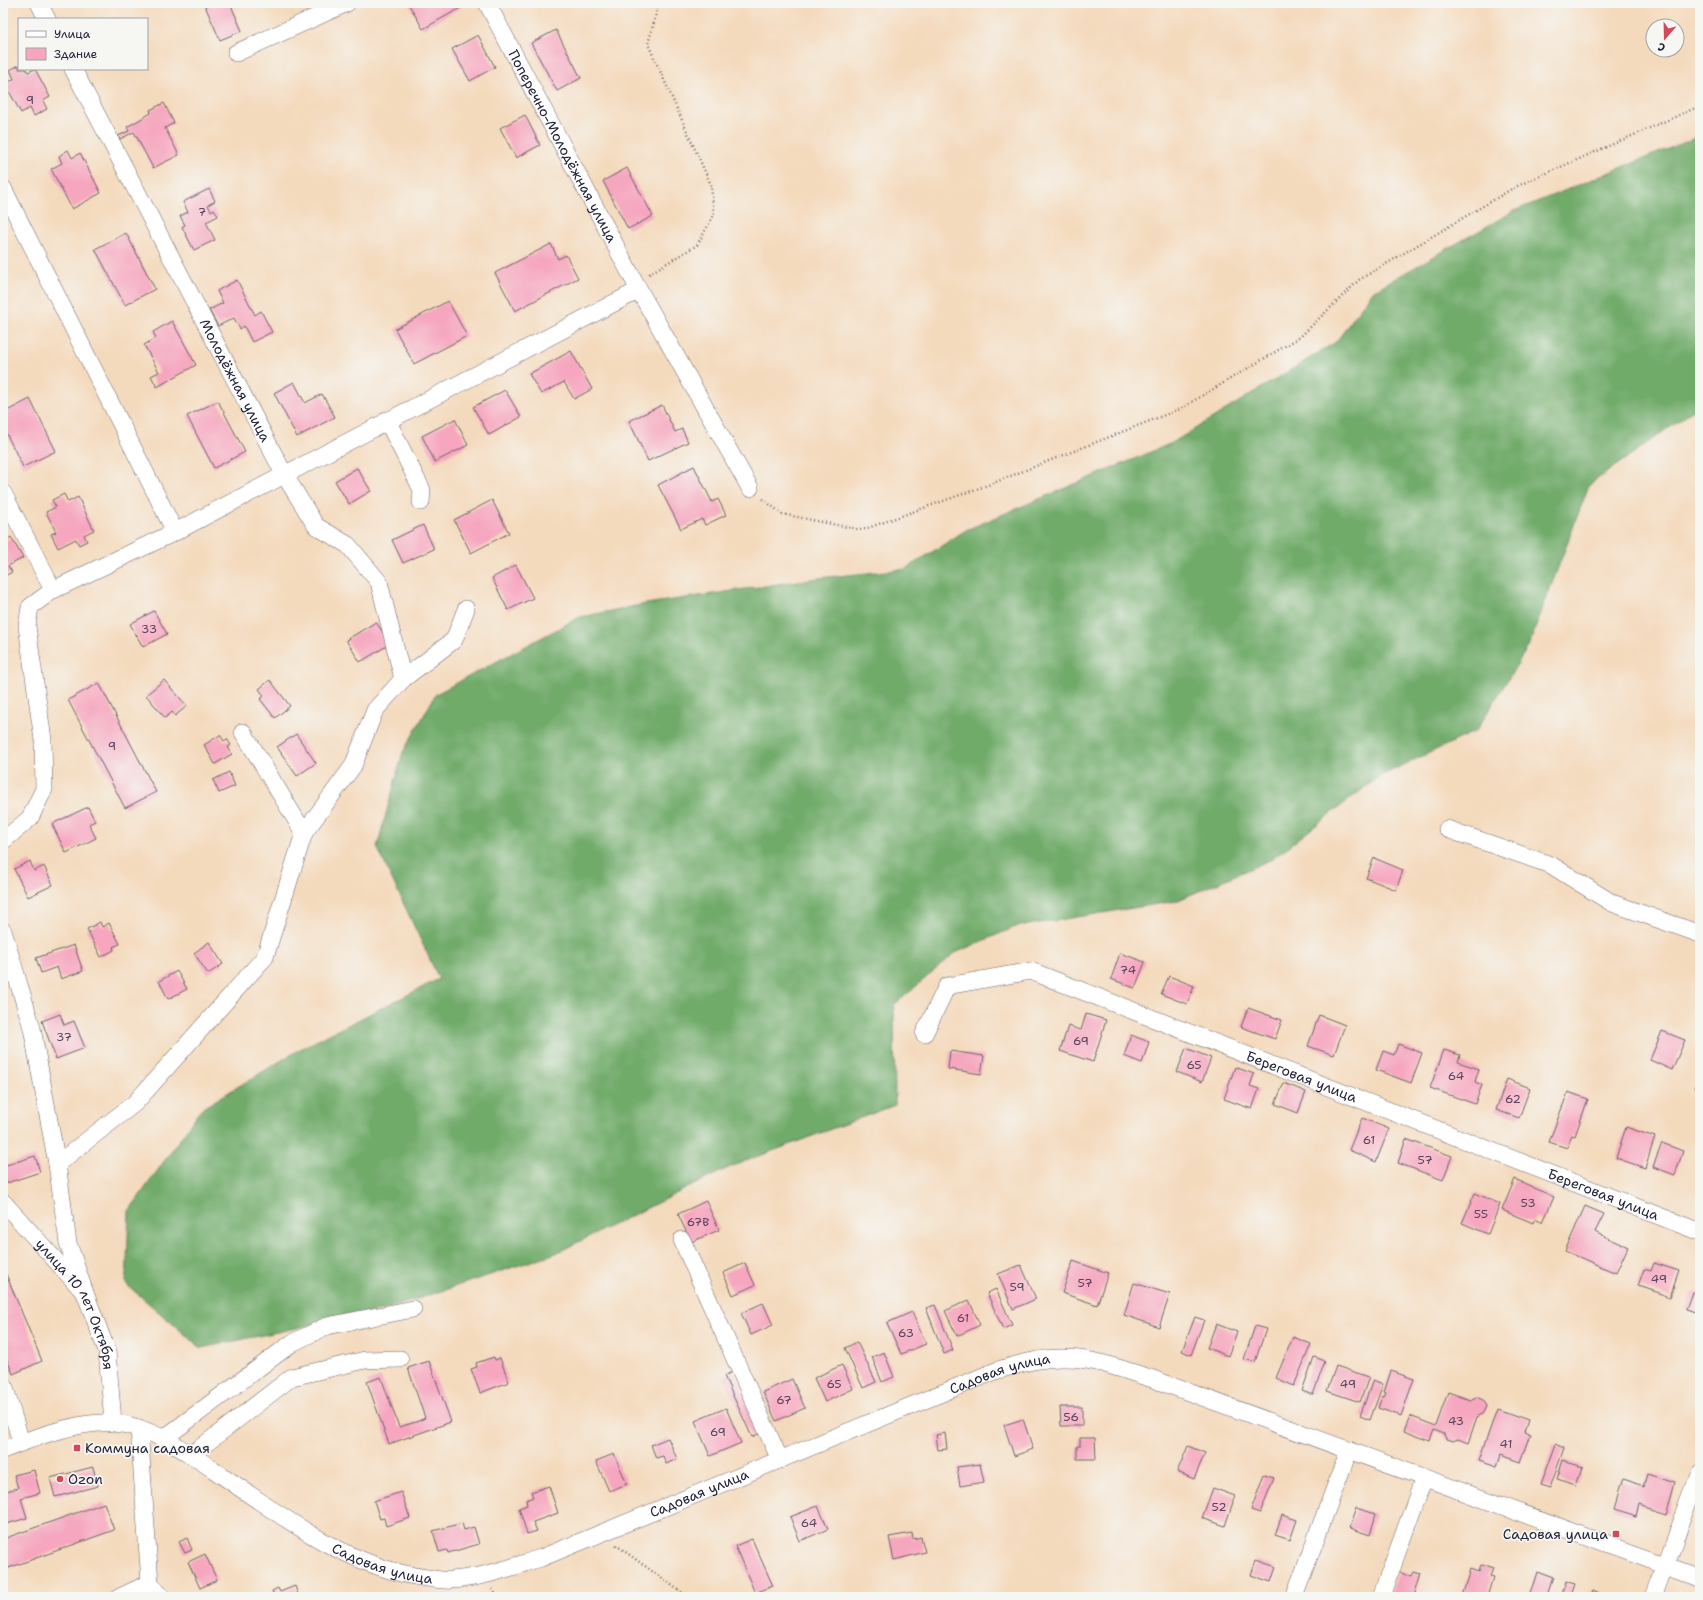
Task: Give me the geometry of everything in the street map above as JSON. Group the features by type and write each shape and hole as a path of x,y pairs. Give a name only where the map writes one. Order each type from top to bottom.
{"street":[{"path":"39,3 46,18"},
{"path":"236,53 347,3"},
{"name":"Поперечно-Молодёжная улица","path":"487,3 637,286 750,488"},
{"name":"Молодёжная улица","path":"74,70 284,474 316,526 348,545 379,582 403,679"},
{"path":"3,188 175,532"},
{"path":"3,841 30,818 44,789 43,740 27,626 30,607 52,590 175,532 637,286"},
{"path":"387,420 422,490 421,502"},
{"path":"3,493 52,590"},
{"path":"57,1164 135,1103 265,957 304,833 353,766 375,710 403,679 454,640 466,609"},
{"path":"243,732 304,833"},
{"path":"1447,829 1551,865 1612,903 1700,934"},
{"path":"3,930 32,1028 57,1164 68,1243 86,1293"},
{"name":"Береговая улица","path":"924,1034 947,986 1031,971 1700,1232"},
{"name":"улица 10 лет Октября","path":"3,1202 86,1293 106,1350 113,1422"},
{"path":"682,1240 780,1460"},
{"path":"163,1439 292,1343 327,1326 412,1309"},
{"name":"Садовая улица","path":"3,1450 21,1442 93,1423 113,1422 139,1428 163,1439 191,1455 309,1532 343,1552 373,1565 411,1576 449,1580 481,1577 541,1558 998,1370 1032,1361 1066,1358 1100,1363 1150,1378 1700,1578"},
{"path":"191,1455 292,1377 365,1360 400,1359"},
{"path":"4,1385 21,1442"},
{"path":"139,1428 150,1583 162,1597"},
{"path":"1294,1597 1349,1450"},
{"path":"1654,1597 1700,1472"},
{"path":"1381,1597 1424,1478"},
{"path":"120,1597 150,1583"}],"path":[{"path":"637,286 697,245 714,215 711,185 648,44 659,3"},
{"path":"750,488 782,514 862,530 988,485 1180,409 1300,337 1358,280 1515,187 1700,106"},
{"path":"601,1533 681,1592 683,1597"}],"green space":[{"path":"1700,136 1700,405 1589,485 1529,645 1476,731 1380,776 1272,859 1176,901 1015,927 955,953 894,1005 895,1105 730,1167 556,1253 387,1309 201,1348 126,1284 129,1211 201,1109 302,1048 439,979 377,847 403,752 436,694 580,617 646,604 818,578 906,569 966,530 1172,443 1336,342 1373,291 1514,211"}],"building":[{"path":"212,3 230,3 242,31 220,40 205,6"},
{"path":"408,3 459,3 462,7 423,29"},
{"path":"556,30 581,78 557,91 531,43"},
{"path":"478,35 495,67 470,81 452,49"},
{"path":"18,66 18,70 27,70 28,72 36,70 50,97 43,101 47,109 34,116 30,108 21,113 5,84 14,79 10,70"},
{"path":"164,103 174,123 165,128 179,155 153,168 134,132 120,139 118,136 129,131 127,127 151,113 150,110"},
{"path":"525,115 540,145 516,158 500,128"},
{"path":"68,150 72,158 80,153 101,193 72,209 51,169 62,163 59,156"},
{"path":"627,168 653,216 628,229 603,181"},
{"path":"209,189 215,201 208,205 211,211 214,209 218,216 206,222 215,240 194,250 182,227 185,225 180,216 188,212 183,202"},
{"path":"126,233 155,289 125,305 95,249"},
{"path":"551,244 558,259 566,255 578,278 515,311 495,273"},
{"path":"237,280 255,315 261,311 272,332 252,342 244,326 240,329 234,318 218,326 209,310 223,303 217,291"},
{"path":"448,301 467,336 414,364 395,329"},
{"path":"172,321 196,365 157,387 151,376 159,372 144,345 156,338 153,332"},
{"path":"571,351 592,389 574,399 564,382 541,394 529,374"},
{"path":"294,382 305,403 322,394 335,417 297,437 274,393"},
{"path":"505,390 521,417 489,435 473,407"},
{"path":"30,399 56,451 23,467 3,427 3,413"},
{"path":"218,401 245,452 214,468 187,416"},
{"path":"662,405 675,432 682,429 688,442 648,461 629,421"},
{"path":"455,419 468,445 435,462 422,436"},
{"path":"694,466 712,502 718,499 726,515 705,525 702,519 681,529 658,485"},
{"path":"357,468 371,491 349,504 335,481"},
{"path":"64,494 68,502 78,497 94,530 84,535 87,541 79,545 76,539 58,548 51,534 56,532 46,512 56,507 52,500"},
{"path":"492,500 509,533 471,553 454,520"},
{"path":"423,525 434,549 403,563 392,540"},
{"path":"11,537 23,558 8,566 12,572 3,577 3,542"},
{"path":"516,565 533,598 508,610 492,578"},
{"path":"154,611 167,634 143,647 130,624"},
{"path":"376,622 390,644 360,662 346,640"},
{"path":"164,680 187,706 175,716 172,712 165,718 146,695"},
{"path":"270,680 290,706 275,718 260,699 264,696 259,689"},
{"path":"99,683 156,792 125,808 68,700"},
{"path":"296,734 316,763 297,776 277,747"},
{"path":"220,735 224,741 227,739 231,745 228,747 232,754 215,764 204,745"},
{"path":"229,772 235,786 219,793 213,780"},
{"path":"88,807 95,821 89,824 96,838 66,853 52,824"},
{"path":"1374,858 1403,870 1396,890 1366,878"},
{"path":"30,861 34,871 44,866 53,885 28,897 14,869"},
{"path":"100,922 102,927 109,923 120,944 113,947 114,950 101,957 87,929"},
{"path":"209,942 223,964 208,974 194,953"},
{"path":"74,945 83,971 61,979 57,967 41,973 36,958"},
{"path":"1120,953 1145,962 1135,988 1111,979"},
{"path":"177,971 187,989 168,999 159,981"},
{"path":"1169,976 1194,986 1187,1004 1161,994"},
{"path":"1248,1008 1282,1020 1275,1039 1241,1027"},
{"path":"60,1014 64,1025 74,1021 85,1048 56,1059 42,1021"},
{"path":"1086,1014 1106,1020 1093,1062 1060,1051 1068,1026 1081,1030"},
{"path":"1319,1015 1345,1025 1334,1055 1308,1046"},
{"path":"1662,1031 1685,1040 1672,1070 1650,1060"},
{"path":"1131,1035 1149,1042 1142,1063 1124,1056"},
{"path":"1398,1044 1422,1053 1411,1083 1376,1070 1383,1051 1394,1055"},
{"path":"1186,1048 1211,1058 1202,1082 1177,1072"},
{"path":"1444,1050 1460,1055 1458,1062 1479,1069 1475,1082 1482,1085 1475,1104 1430,1088"},
{"path":"950,1051 984,1056 981,1074 948,1069"},
{"path":"1235,1067 1254,1074 1250,1086 1259,1089 1252,1109 1224,1099"},
{"path":"1700,1072 1700,1090 1694,1088"},
{"path":"1507,1079 1530,1088 1519,1118 1496,1110"},
{"path":"1284,1083 1306,1092 1298,1113 1275,1104"},
{"path":"1568,1092 1588,1099 1575,1136 1572,1135 1567,1148 1549,1142"},
{"path":"1362,1118 1389,1129 1376,1162 1349,1150"},
{"path":"1626,1127 1655,1137 1645,1168 1616,1158"},
{"path":"1406,1139 1452,1156 1443,1180 1398,1163"},
{"path":"1662,1143 1683,1151 1675,1175 1653,1167"},
{"path":"35,1156 40,1172 4,1184 3,1166"},
{"path":"1515,1179 1554,1197 1543,1222 1535,1218 1533,1223 1502,1210"},
{"path":"1475,1193 1500,1204 1488,1234 1462,1223"},
{"path":"706,1201 719,1230 691,1242 678,1214"},
{"path":"1585,1206 1604,1214 1595,1232 1628,1247 1616,1273 1565,1251"},
{"path":"1073,1261 1108,1273 1097,1305 1062,1293"},
{"path":"745,1263 755,1285 733,1295 723,1273"},
{"path":"1654,1263 1679,1271 1670,1297 1638,1286 1644,1269 1651,1271"},
{"path":"1021,1265 1036,1299 1013,1309 998,1274"},
{"path":"3,1267 42,1361 13,1374 3,1350"},
{"path":"1134,1283 1170,1294 1159,1327 1124,1315"},
{"path":"996,1289 1012,1325 1003,1329 987,1293"},
{"path":"1692,1292 1700,1294 1700,1313 1686,1309"},
{"path":"969,1300 980,1325 957,1336 945,1311"},
{"path":"763,1303 773,1325 751,1335 741,1313"},
{"path":"935,1305 953,1350 944,1354 926,1308"},
{"path":"912,1312 926,1344 901,1354 887,1323"},
{"path":"1195,1317 1204,1320 1191,1355 1182,1351"},
{"path":"1216,1324 1237,1332 1228,1356 1207,1348"},
{"path":"1255,1326 1266,1329 1255,1362 1244,1359"},
{"path":"1293,1337 1311,1344 1294,1386 1276,1378"},
{"path":"857,1342 876,1382 863,1388 845,1348"},
{"path":"884,1352 894,1377 882,1382 872,1357"},
{"path":"494,1357 495,1360 500,1358 509,1382 480,1393 471,1369 477,1367 476,1363"},
{"path":"1314,1357 1325,1361 1313,1395 1302,1391"},
{"path":"429,1361 451,1422 389,1444 367,1382 381,1377 399,1427 416,1422 425,1418 408,1368"},
{"path":"842,1365 853,1389 825,1402 814,1378"},
{"path":"1336,1366 1369,1377 1360,1402 1327,1391"},
{"path":"734,1371 762,1432 752,1437 724,1376"},
{"path":"1391,1371 1414,1379 1401,1416 1378,1408 1382,1397 1384,1397 1386,1393 1384,1392"},
{"path":"792,1379 805,1408 776,1421 763,1392"},
{"path":"1373,1380 1383,1384 1370,1420 1360,1416"},
{"path":"1448,1392 1470,1400 1476,1397 1483,1400 1487,1406 1484,1413 1477,1417 1468,1443 1458,1439 1453,1441 1446,1439 1444,1434 1434,1430 1430,1441 1404,1431 1410,1416 1436,1426"},
{"path":"1060,1407 1082,1407 1082,1426 1061,1426"},
{"path":"726,1408 741,1443 710,1456 695,1421"},
{"path":"1497,1409 1528,1420 1524,1432 1531,1434 1521,1462 1501,1455 1497,1467 1479,1461"},
{"path":"1023,1419 1033,1449 1014,1456 1004,1425"},
{"path":"945,1433 947,1449 938,1450 936,1435"},
{"path":"668,1438 677,1459 666,1464 663,1456 656,1458 651,1445"},
{"path":"1080,1438 1095,1438 1096,1459 1077,1459 1077,1446 1080,1446"},
{"path":"1555,1444 1564,1448 1550,1488 1540,1485"},
{"path":"1188,1446 1205,1453 1194,1479 1177,1472"},
{"path":"614,1454 627,1484 609,1491 596,1461"},
{"path":"1563,1460 1583,1466 1577,1485 1557,1479"},
{"path":"980,1464 984,1482 960,1486 957,1467"},
{"path":"93,1467 98,1486 55,1497 50,1478"},
{"path":"34,1470 40,1493 21,1498 27,1518 3,1525 3,1492 18,1488 14,1475"},
{"path":"1648,1473 1676,1482 1667,1514 1638,1505 1635,1517 1612,1510 1621,1480 1644,1487"},
{"path":"1264,1475 1274,1478 1260,1513 1251,1510"},
{"path":"549,1486 558,1513 533,1522 537,1531 527,1534 519,1508 527,1505 526,1500 533,1497 531,1492"},
{"path":"1213,1488 1235,1496 1225,1526 1202,1518"},
{"path":"401,1492 410,1518 386,1526 384,1518 380,1519 374,1501"},
{"path":"104,1503 114,1530 3,1570 3,1539"},
{"path":"818,1506 828,1529 800,1541 790,1517"},
{"path":"1356,1508 1376,1514 1370,1535 1349,1528"},
{"path":"1282,1515 1297,1520 1290,1540 1275,1535"},
{"path":"462,1523 464,1530 474,1527 479,1544 448,1553 447,1550 439,1552 433,1531"},
{"path":"912,1533 913,1539 921,1537 925,1552 894,1560 889,1537"},
{"path":"187,1538 192,1550 185,1553 179,1542"},
{"path":"752,1539 773,1586 755,1593 735,1546"},
{"path":"205,1554 217,1580 200,1588 188,1562"},
{"path":"1256,1560 1276,1567 1271,1582 1251,1575"},
{"path":"1480,1565 1492,1569 1489,1576 1493,1577 1487,1597 1461,1597 1470,1569 1478,1572"},
{"path":"1399,1571 1412,1576 1414,1572 1421,1574 1414,1597 1397,1597 1390,1594"},
{"path":"1537,1572 1553,1578 1547,1597 1529,1597"},
{"path":"1565,1582 1573,1585 1569,1597 1560,1597"},
{"path":"295,1586 299,1597 269,1597 274,1595 272,1591 278,1588 280,1592"},
{"path":"1592,1591 1608,1597 1590,1597"}],"place":[{"name":"Коммуна садовая","path":"77,1448"},
{"name":"Ozon","path":"60,1479"},
{"name":"Садовая улица","path":"1616,1534"}]}
